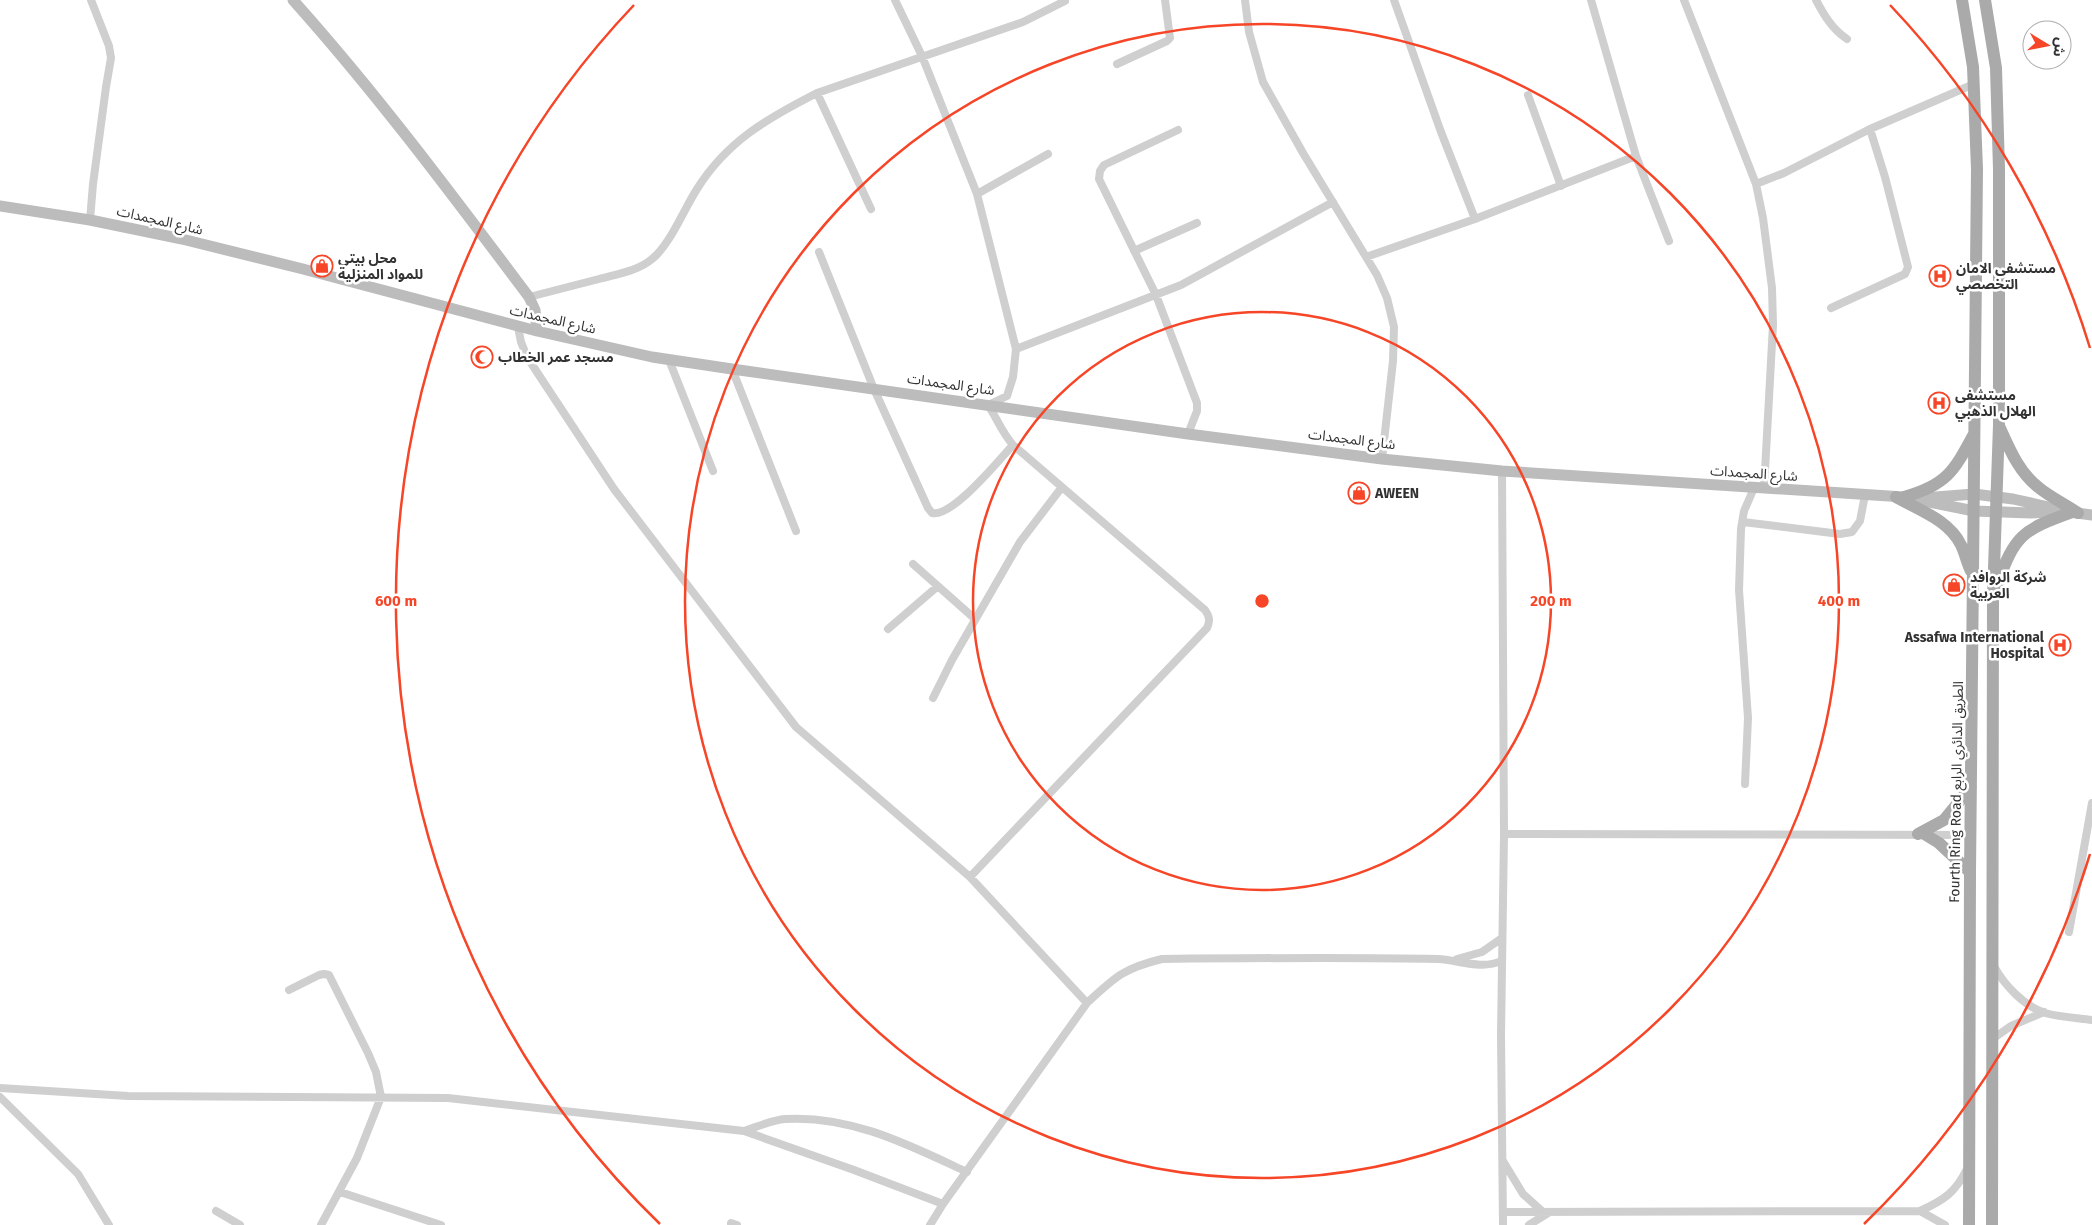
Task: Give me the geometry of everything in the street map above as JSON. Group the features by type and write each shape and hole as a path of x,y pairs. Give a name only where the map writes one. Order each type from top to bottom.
{"main road":[{"path":"293,0 335,46 400,126 529,297 535,310 537,331"},
{"name":"Fourth Ring Road الطريق الدائري الرابع","path":"1962,0 1974,84 1977,160 1976,432 1970,835 1969,1225"},
{"path":"1985,0 1996,68 1998,117 1999,425 1993,597 1992,1225"},
{"name":"شارع المجمدات","path":"0,206 90,220 182,239 293,266 518,327 669,360 1188,434 1382,459 1502,471 1866,496 1904,498 1974,494 2071,512"},
{"path":"1999,425 2016,461 2037,486 2071,512 2092,515"},
{"path":"1904,498 1923,491 1948,476 1959,463 1976,432"},
{"name":"شارع المجمدات","path":"1904,498 1974,511 2071,512"},
{"path":"1904,498 1937,519 1950,530 1961,544 1973,577"},
{"path":"1993,597 2006,558 2017,541 2037,526 2071,512"},
{"path":"1922,835 1944,820 1971,787"},
{"path":"1922,835 1939,843 1970,872"}],"street":[{"path":"90,220 106,87 112,58 91,0"},
{"path":"894,0 922,56 977,194 1016,349 1013,377 1007,396 988,404 997,419 1001,431 1013,445 1209,615 1207,628 970,877"},
{"path":"529,297 633,270 652,260 665,246 714,164 731,146 753,128 817,93 1023,22 1063,0 1074,0"},
{"path":"1117,64 1170,38 1166,0"},
{"path":"1246,0 1249,32 1263,82 1303,153 1377,275 1387,298 1394,327 1393,361 1382,459"},
{"path":"1394,0 1441,132 1475,219"},
{"path":"1591,0 1636,156 1669,241"},
{"path":"1684,0 1756,184 1769,254 1773,297 1773,334 1759,489 1744,511 1739,590 1748,718 1745,784"},
{"path":"1816,0 1828,21 1838,32 1847,38"},
{"path":"1756,184 1784,173 1870,129 1974,84"},
{"path":"817,93 870,208"},
{"path":"1528,95 1561,186"},
{"path":"1831,308 1905,274 1908,267 1885,177 1870,129"},
{"path":"1178,130 1104,166 1100,171 1099,179 1156,294 1197,403 1197,411 1188,434"},
{"path":"977,194 1048,154"},
{"path":"1366,257 1475,219 1636,156"},
{"path":"1016,349 1181,285 1333,202"},
{"path":"1134,251 1197,222"},
{"path":"820,252 874,389 928,508 932,513 942,513 968,493 1013,445"},
{"path":"518,327 527,357 614,489 796,727 970,877 1087,1003"},
{"path":"669,360 714,471"},
{"path":"732,369 796,531"},
{"path":"1502,471 1504,834 1501,960 1503,1225"},
{"path":"933,698 1020,542 1062,486"},
{"path":"1743,522 1840,534 1852,532 1860,522 1866,496"},
{"path":"913,564 975,620"},
{"path":"888,629 938,586"},
{"path":"2069,932 2092,803"},
{"path":"1504,834 1970,835"},
{"path":"1455,960 1482,952 1502,938"},
{"path":"930,1225 1068,1027 1087,1003 1116,976 1138,964 1162,959 1337,957 1455,960 1486,965 1501,960"},
{"path":"1992,962 2000,977 2010,988 2021,998 2044,1012 2092,1020"},
{"path":"289,990 319,975 329,975 368,1053 376,1072 381,1097 357,1158 340,1192 320,1225"},
{"path":"1991,1040 2010,1026 2044,1012"},
{"path":"0,1088 128,1096 213,1098 448,1098 744,1131 943,1204"},
{"path":"0,1097 78,1174 109,1225"},
{"path":"744,1131 783,1119 831,1121 884,1134 967,1172"},
{"path":"1503,1160 1523,1194 1547,1212"},
{"path":"1502,1212 1920,1211 1947,1197 1962,1179 1969,1165"},
{"path":"340,1192 441,1225"},
{"path":"216,1211 240,1225"},
{"path":"1920,1211 1945,1225"},
{"path":"1529,1225 1547,1212"}],"place":[{"name":"محل بيتي للمواد المنزلية","path":"322,266"},
{"name":"مستشفى الامان التخصصي","path":"1940,276"},
{"name":"مسجد عمر الخطاب","path":"482,357"},
{"name":"مستشفى الهلال الذهبي","path":"1939,403"},
{"name":"AWEEN","path":"1359,493"},
{"name":"شركة الروافد العربية","path":"1954,585"},
{"name":"Assafwa International Hospital","path":"2060,645"}]}
